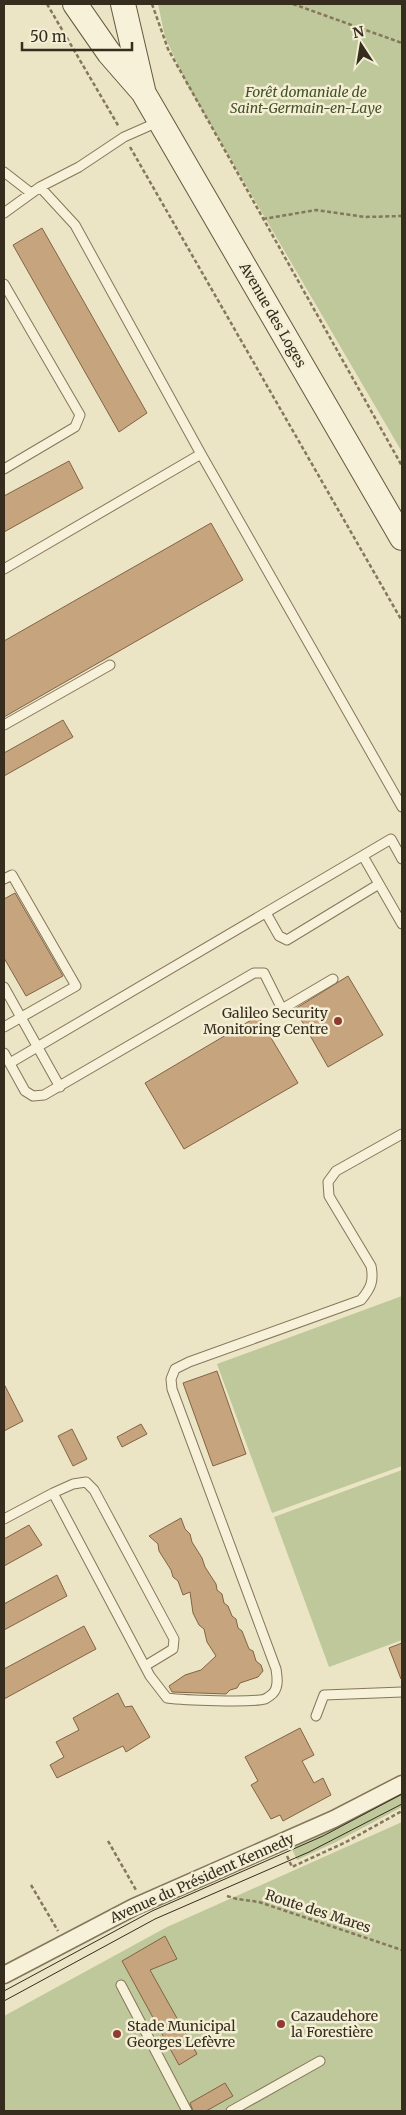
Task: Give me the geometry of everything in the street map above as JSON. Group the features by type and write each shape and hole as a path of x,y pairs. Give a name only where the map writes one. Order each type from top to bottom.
{"main road":[{"name":"Avenue des Loges","path":"75,4 109,53 143,92 402,538"},
{"name":"Avenue des Loges","path":"124,4 143,92"}],"street":[{"name":"Avenue du Président Kennedy","path":"4,1975 134,1907 334,1819 402,1784"}],"lane":[{"path":"4,213 40,187 79,167 124,137 160,121"},
{"path":"4,172 31,193"},
{"path":"40,187 75,226 201,454 402,806"},
{"path":"4,284 80,415 75,427 4,469"},
{"path":"4,569 201,454"},
{"path":"4,725 110,665"},
{"path":"10,1063 391,840 402,859"},
{"path":"362,856 402,924"},
{"path":"4,879 12,875 76,986 4,1027"},
{"path":"266,913 279,936 287,940 379,884"},
{"path":"4,1052 25,1091 33,1096 44,1096 254,973 264,973 282,1009 333,979"},
{"path":"4,987 60,1087"},
{"path":"52,1493 145,1666 167,1698 181,1700 248,1700 264,1699 274,1692 278,1681 276,1669 172,1389 171,1379 175,1368 189,1362 361,1300 370,1290 373,1279 371,1266 329,1196 328,1182 336,1171 402,1134"},
{"path":"4,1519 73,1484 86,1482 94,1490 174,1639 173,1649 145,1666"},
{"path":"316,1716 324,1695 402,1692"},
{"path":"121,1985 187,2111"},
{"path":"231,2111 320,2061"}],"path":[{"path":"47,4 402,621"},
{"path":"152,4 168,49 402,466"},
{"path":"293,4 402,43"},
{"path":"263,219 316,210 366,217 402,216"},
{"path":"291,1864 292,1867 306,1861 402,1811"},
{"path":"108,1841 138,1894"},
{"path":"31,1884 60,1935"},
{"name":"Route des Mares","path":"228,1896 259,1902 402,1950"}],"green space":[{"name":"Forêt domaniale de Saint-Germain-en-Laye","path":"158,4 402,4 402,452 188,86 165,37"},
{"path":"402,1296 402,1466 272,1513 217,1364"},
{"path":"402,1470 402,1640 329,1667 274,1517"},
{"path":"402,1791 402,1807 336,1842 297,1860 291,1847"},
{"path":"402,1822 402,2111 4,2111 4,2016 167,1927"}],"building":[{"path":"42,228 147,413 119,432 13,245"},
{"path":"69,461 83,488 4,532 4,496"},
{"path":"211,523 243,580 4,717 4,641"},
{"path":"63,720 73,737 4,776 4,753"},
{"path":"15,893 63,976 26,996 4,958 4,899"},
{"name":"Galileo Security Monitoring Centre","path":"348,976 383,1035 328,1067 295,1009"},
{"path":"258,1016 298,1083 184,1149 145,1083"},
{"path":"217,1371 246,1454 213,1466 183,1383"},
{"path":"4,1384 23,1421 4,1431"},
{"path":"141,1424 147,1434 122,1447 117,1437"},
{"path":"72,1429 87,1459 73,1466 58,1436"},
{"path":"181,1518 205,1567 216,1584 217,1590 222,1594 224,1603 236,1619 238,1628 242,1631 249,1649 253,1651 256,1661 261,1665 263,1671 258,1677 240,1683 237,1688 230,1690 226,1694 172,1692 169,1686 185,1675 201,1670 216,1656 207,1642 204,1629 199,1625 193,1613 190,1592 183,1595 178,1581 173,1577 171,1570 159,1551 158,1544 149,1536"},
{"path":"29,1525 42,1545 4,1566 4,1539"},
{"path":"57,1575 67,1596 4,1630 4,1604"},
{"path":"84,1626 96,1649 4,1699 4,1669"},
{"path":"402,1643 402,1679 401,1679 389,1648"},
{"path":"118,1693 125,1707 132,1706 150,1737 126,1752 123,1746 57,1778 50,1765 64,1757 56,1742 79,1730 73,1718"},
{"path":"300,1728 314,1755 302,1761 314,1783 323,1778 331,1795 283,1821 280,1815 271,1819 251,1785 258,1781 245,1757"},
{"path":"165,1936 177,1959 150,1970 197,2054 179,2065 122,1961"},
{"path":"225,2083 233,2096 206,2111 193,2111 190,2103"}],"tram line":[{"path":"4,1991 152,1911 323,1836 402,1794"},
{"path":"4,2001 155,1919 309,1852 402,1804"}],"place":[{"name":"Galileo Security Monitoring Centre","path":"338,1021"},
{"name":"Cazaudehore la Forestière","path":"281,2024"},
{"name":"Stade Municipal Georges Lefèvre","path":"117,2034"}]}
